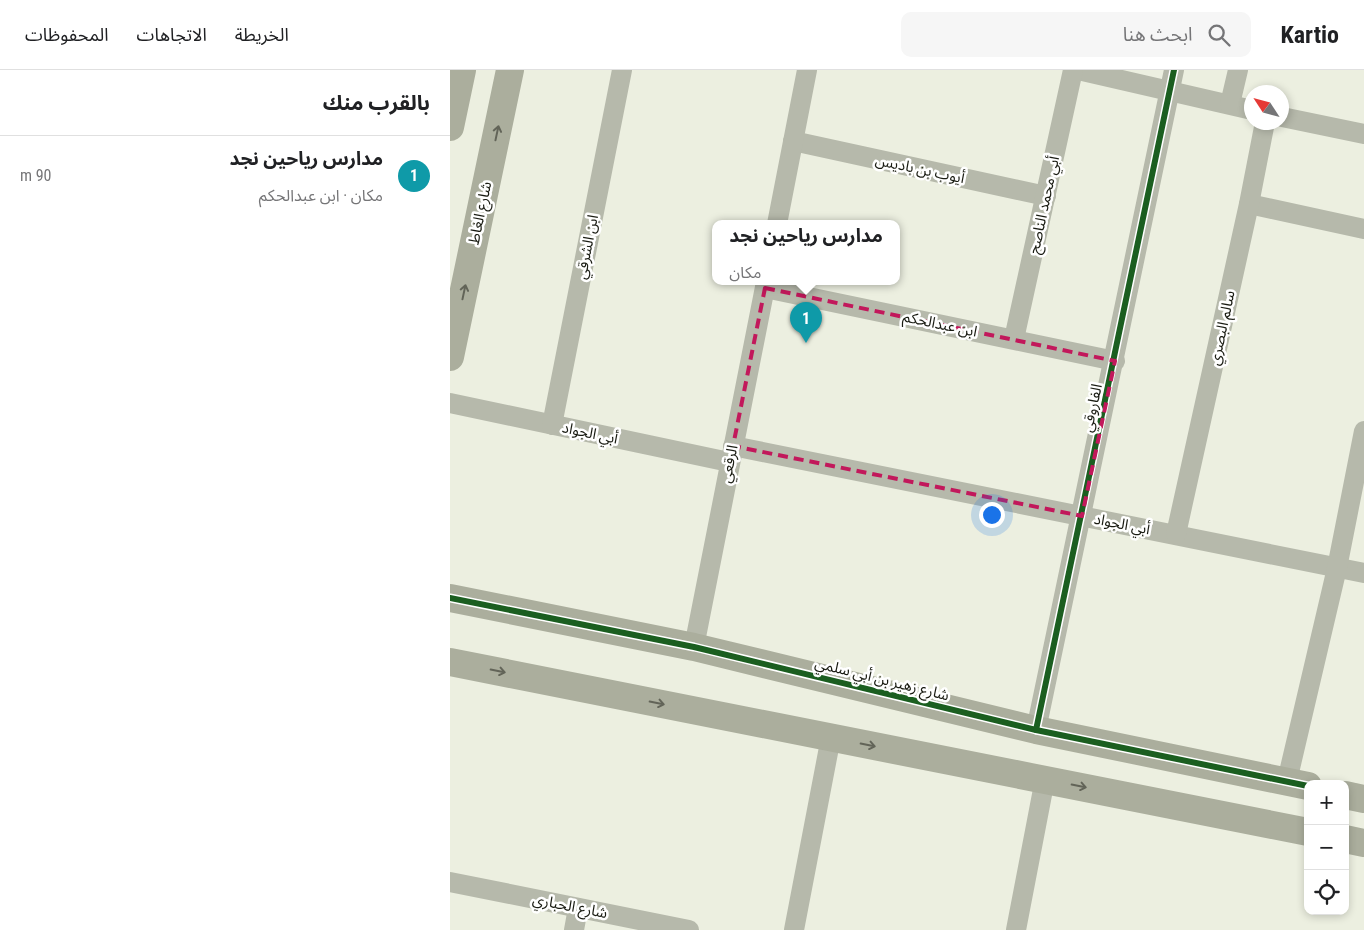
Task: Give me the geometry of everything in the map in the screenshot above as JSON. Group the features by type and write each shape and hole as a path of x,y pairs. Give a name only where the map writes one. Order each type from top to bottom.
{"street":[{"path":"450,126 462,70"},
{"name":"شارع الغاط","path":"450,357 510,70"},
{"name":"ابن الشرقي","path":"552,425 622,70"},
{"path":"778,220 807,70"},
{"name":"أبي محمد الناصح","path":"1014,339 1073,70"},
{"path":"1078,70 1244,108"},
{"name":"الفاروقي","path":"1036,730 1115,361 1174,70"},
{"path":"1230,104 1238,70"},
{"path":"1289,118 1364,134"},
{"name":"سالم البصري","path":"1176,534 1249,204 1263,130"},
{"name":"أيوب بن باديس","path":"794,141 1046,196"},
{"path":"1249,204 1364,228"},
{"name":"ابن عبدالحكم","path":"765,285 1115,361"},
{"name":"الرقعي","path":"694,647 765,285"},
{"name":"أبي الجواد","path":"450,403 552,425 731,454 1082,516 1364,573"},
{"path":"1297,784 1364,431"},
{"name":"شارع زهير بن أبي سلمي","path":"450,598 694,647 1036,730 1297,784"},
{"path":"450,662 1304,831"},
{"path":"794,930 831,737"},
{"path":"1016,930 1045,779"},
{"path":"1349,796 1364,799"},
{"path":"1349,840 1364,843"},
{"name":"شارع الحباري","path":"450,882 690,930"},
{"path":"574,930 578,908"}],"highlighted area":[{"path":"765,288 1115,361 1082,516 733,446"}],"cycle path":[{"path":"1036,730 1174,70"},
{"path":"450,598 694,647 1036,730 1304,785"}],"place":[{"name":"مدارس رياحين نجد","path":"806,343"}]}
